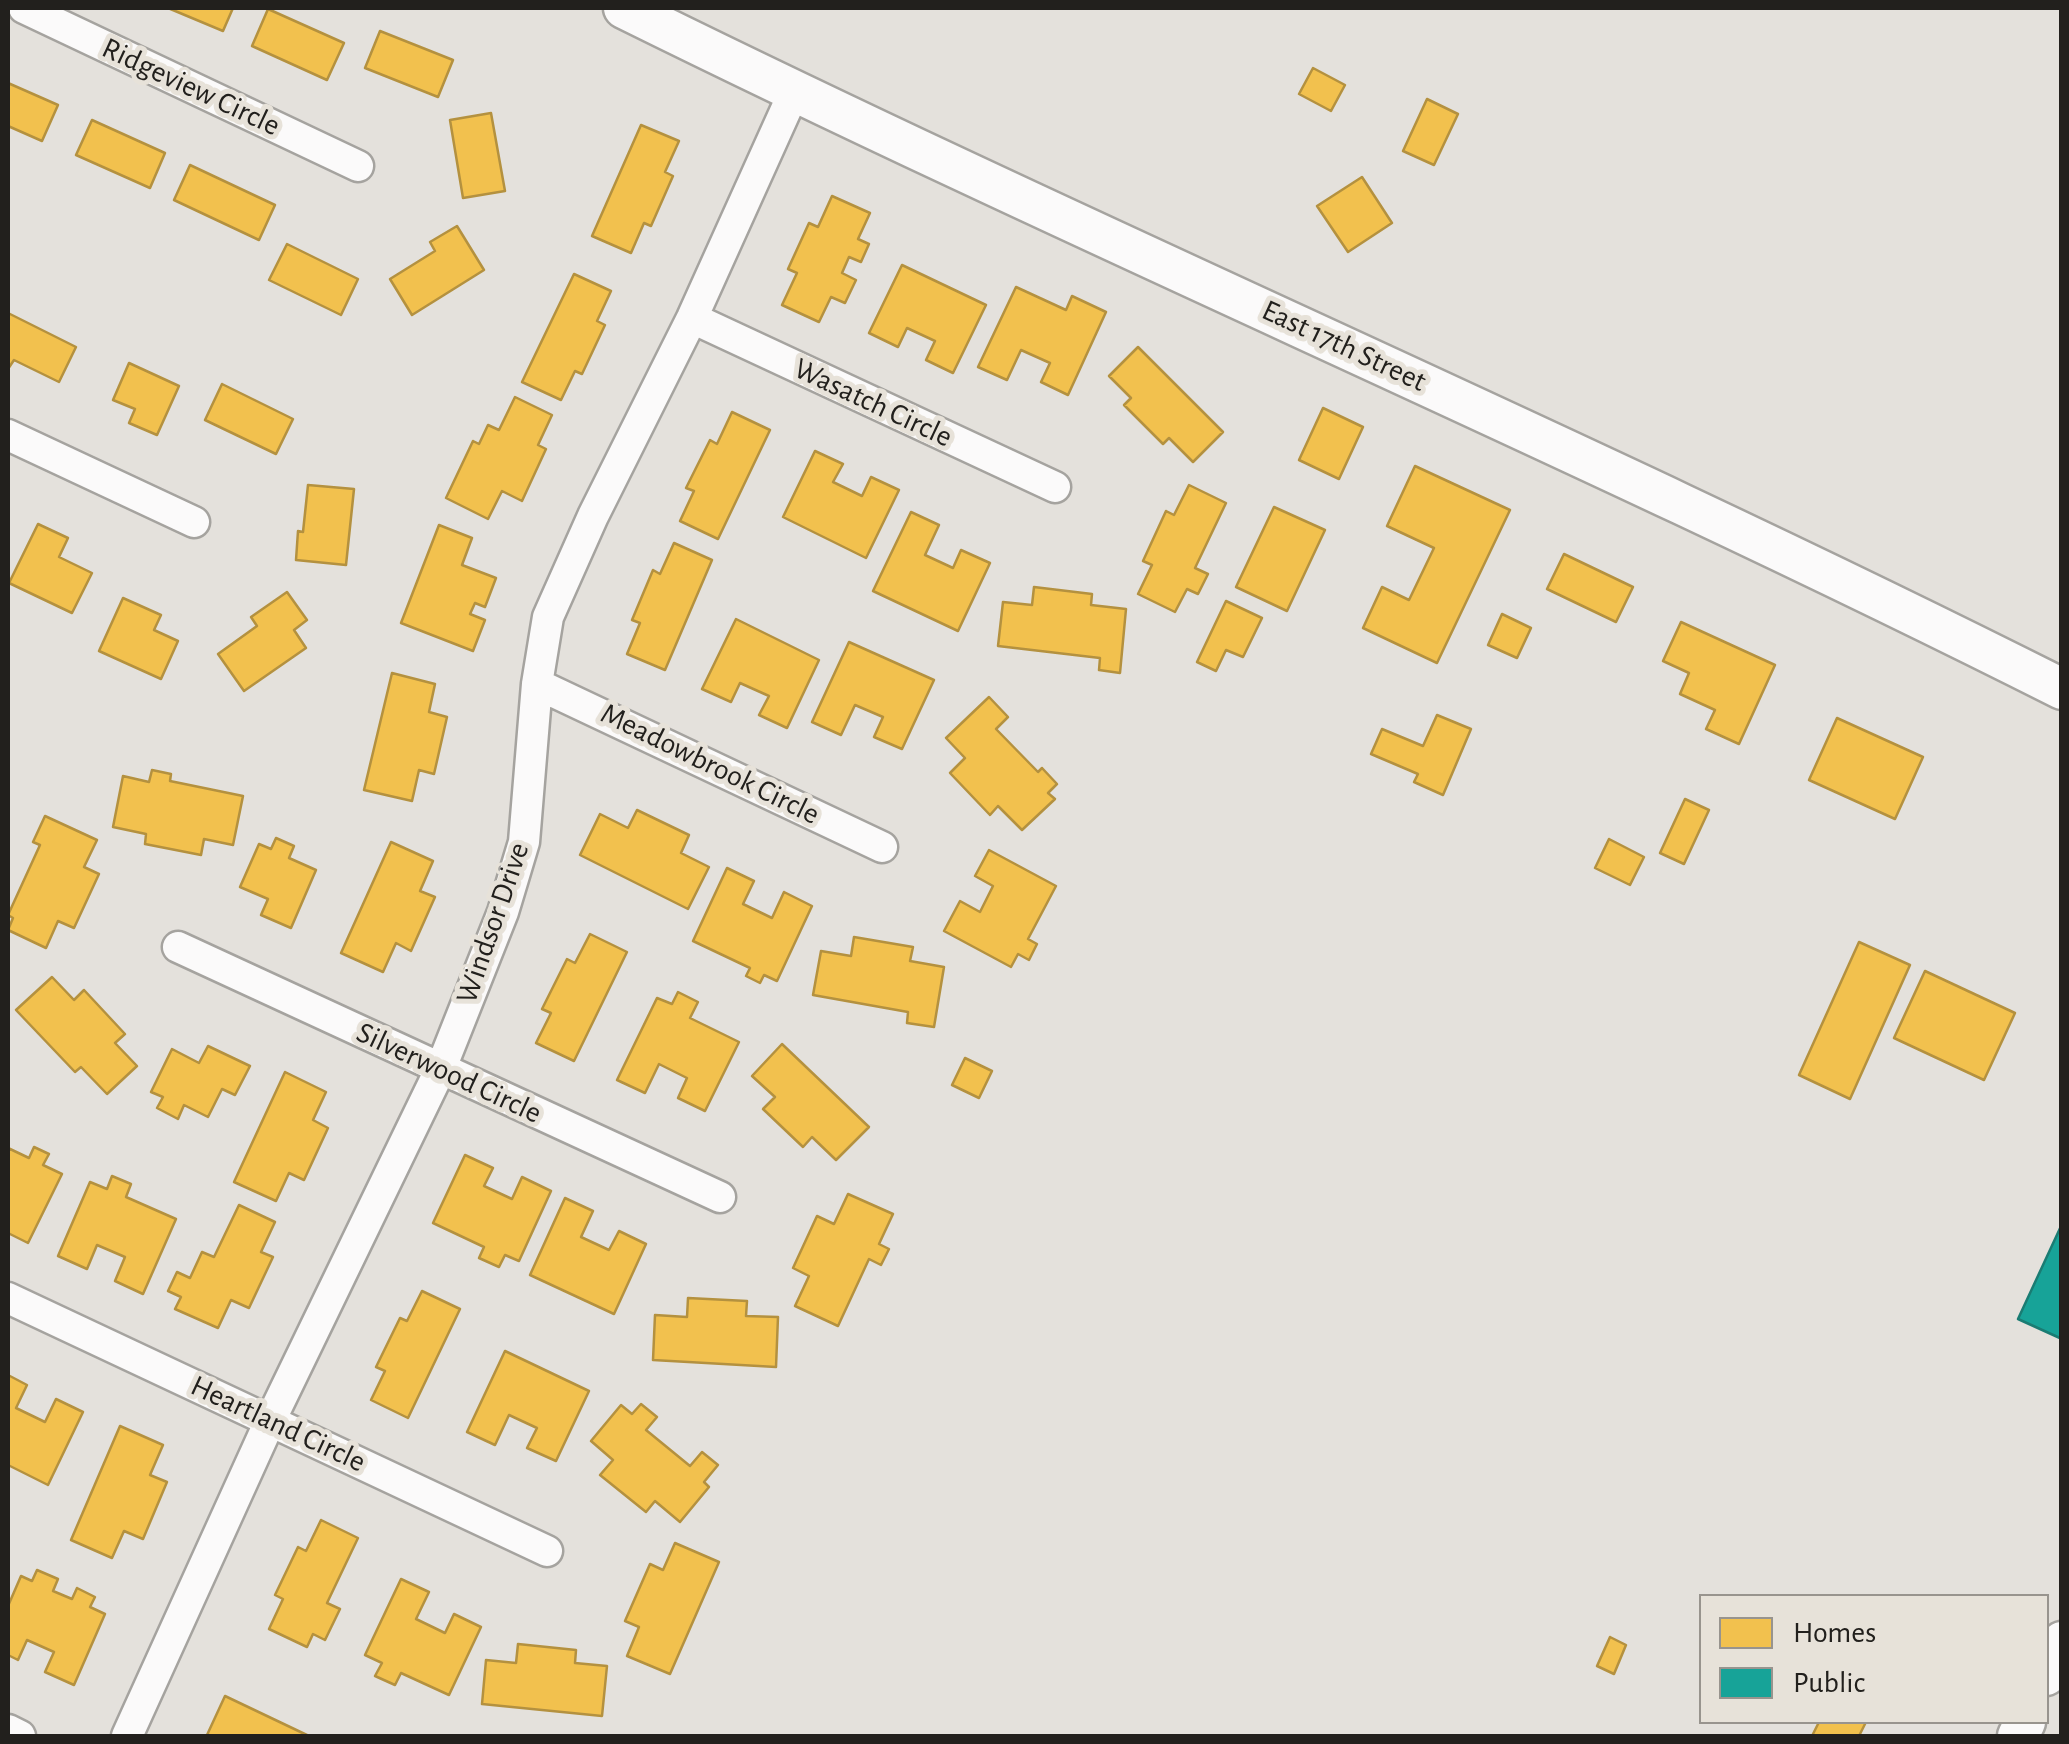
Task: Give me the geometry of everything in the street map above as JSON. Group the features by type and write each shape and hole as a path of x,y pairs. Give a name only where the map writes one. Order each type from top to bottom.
{"main road":[{"name":"East 17th Street","path":"624,8 794,92 1769,545 2062,689"},
{"path":"2049,1669 2062,1642"}],"street":[{"name":"Ridgeview Circle","path":"24,8 358,166"},
{"name":"Windsor Drive","path":"126,1736 270,1421 442,1068 503,912 524,842 536,684 548,617 619,462 692,318 794,92"},
{"name":"Wasatch Circle","path":"692,318 1055,487"},
{"path":"8,435 194,522"},
{"name":"Meadowbrook Circle","path":"536,684 882,847"},
{"name":"Silverwood Circle","path":"178,947 720,1197"},
{"name":"Heartland Circle","path":"8,1298 548,1552"},
{"path":"8,1730 20,1736"}],"building: Homes":[{"path":"168,8 233,8 223,31"},
{"path":"268,9 344,43 327,80 252,46"},
{"path":"380,31 453,60 438,97 365,68"},
{"path":"1313,68 1345,85 1331,111 1299,94"},
{"path":"8,83 58,105 42,141 8,126"},
{"path":"1427,99 1458,114 1434,165 1403,151"},
{"path":"491,113 505,191 463,198 450,120"},
{"path":"92,120 165,153 150,188 76,155"},
{"path":"641,125 679,141 665,172 673,176 651,226 644,223 631,253 592,236"},
{"path":"190,165 275,205 259,240 174,200"},
{"path":"1362,177 1392,223 1348,252 1317,206"},
{"path":"832,196 870,213 858,239 869,244 861,262 849,257 842,273 856,280 845,303 831,297 819,322 782,305 797,273 788,269 809,223 818,227"},
{"path":"457,226 484,270 412,315 390,279 435,251 430,242"},
{"path":"287,244 358,279 341,315 269,280"},
{"path":"902,265 986,305 953,373 926,360 935,341 907,328 898,347 869,333"},
{"path":"574,274 611,291 597,321 605,325 582,374 575,371 561,400 522,382"},
{"path":"1016,287 1066,310 1072,296 1106,312 1068,395 1041,382 1050,363 1021,350 1007,380 978,367"},
{"path":"8,313 76,347 59,382 14,360 8,369"},
{"path":"1138,347 1223,432 1193,462 1169,438 1163,444 1124,405 1131,398 1109,376"},
{"path":"129,363 179,386 157,435 129,423 135,409 113,400"},
{"path":"222,384 293,419 276,454 205,420"},
{"path":"515,397 552,415 538,445 546,449 522,501 502,491 488,519 446,498 473,441 479,444 488,425 499,430"},
{"path":"1323,408 1363,427 1339,479 1299,460"},
{"path":"732,412 770,430 718,539 680,521 694,491 686,488 710,440 717,444"},
{"path":"815,451 843,464 833,482 862,496 871,477 899,490 866,558 783,517"},
{"path":"1415,466 1510,510 1437,663 1363,628 1382,587 1409,600 1434,548 1387,526"},
{"path":"308,485 354,489 346,565 296,560"},
{"path":"1189,485 1226,503 1195,568 1208,574 1198,594 1187,589 1175,612 1138,594 1152,565 1143,561 1166,511 1174,515"},
{"path":"1274,507 1325,530 1287,611 1236,587"},
{"path":"911,512 939,525 925,555 953,568 961,550 990,563 958,631 873,591"},
{"path":"38,524 68,538 59,557 92,573 72,613 9,583"},
{"path":"439,525 472,538 462,565 496,578 485,607 475,603 470,614 485,620 473,651 401,623"},
{"path":"674,543 712,560 665,670 627,654 640,623 632,620 653,570 660,574"},
{"path":"1564,554 1633,587 1616,622 1547,589"},
{"path":"1034,587 1092,594 1091,605 1126,609 1120,673 1099,670 1100,658 998,646 1003,602 1032,605"},
{"path":"287,592 307,620 294,630 306,648 244,691 218,654 257,626 251,617"},
{"path":"123,598 161,615 154,630 178,641 161,679 99,651"},
{"path":"1226,601 1262,618 1243,657 1226,650 1216,671 1197,662"},
{"path":"1502,614 1531,628 1517,658 1488,645"},
{"path":"736,619 819,660 787,728 759,715 769,696 740,683 731,702 702,689"},
{"path":"1681,622 1775,665 1739,744 1706,729 1715,710 1680,694 1689,673 1663,661"},
{"path":"849,642 934,680 902,749 874,737 883,717 855,705 841,735 812,722"},
{"path":"392,673 435,684 429,712 447,717 434,774 419,770 412,801 364,790"},
{"path":"989,697 1008,717 996,729 1038,772 1042,768 1057,784 1048,793 1055,799 1022,830 998,806 990,815 950,773 965,758 946,738"},
{"path":"1437,715 1471,729 1443,795 1414,782 1418,774 1371,754 1382,729 1423,746"},
{"path":"1837,718 1923,757 1895,819 1809,780"},
{"path":"152,770 171,774 170,781 243,796 233,845 204,839 201,855 145,844 146,834 113,827 123,776 149,782"},
{"path":"1685,799 1709,810 1684,864 1660,853"},
{"path":"637,810 689,835 681,853 709,867 688,909 580,855 600,814 628,828"},
{"path":"45,816 97,840 84,867 99,874 74,928 58,921 46,948 8,930 13,918 8,915 40,845 33,842"},
{"path":"276,838 294,846 289,858 316,870 291,928 261,915 268,899 240,887 259,844 271,849"},
{"path":"1609,839 1644,857 1630,885 1595,868"},
{"path":"391,842 433,861 420,891 435,897 411,951 396,943 383,972 341,953"},
{"path":"989,850 1056,886 1028,939 1037,944 1029,960 1018,954 1011,967 944,931 960,901 980,912 993,886 975,876"},
{"path":"727,868 754,881 743,904 772,918 784,892 812,906 777,981 764,975 760,983 746,976 750,968 693,941"},
{"path":"590,934 627,952 574,1061 536,1043 551,1013 542,1009 567,959 575,963"},
{"path":"854,937 913,947 910,961 944,967 934,1027 907,1023 908,1012 813,995 821,951 851,956"},
{"path":"1859,942 1910,965 1850,1099 1799,1075"},
{"path":"1925,971 2015,1013 1984,1080 1894,1038"},
{"path":"52,977 74,1000 84,990 125,1034 115,1043 137,1066 107,1094 81,1067 75,1072 16,1010"},
{"path":"678,992 698,1002 690,1018 739,1042 705,1111 678,1098 687,1078 659,1064 645,1093 617,1080 657,998 672,1004"},
{"path":"782,1044 869,1127 836,1160 812,1137 803,1147 763,1109 775,1097 752,1076"},
{"path":"208,1046 250,1066 235,1095 222,1089 208,1117 184,1105 178,1119 157,1108 163,1097 151,1092 172,1049 199,1063"},
{"path":"965,1058 992,1071 979,1098 952,1085"},
{"path":"285,1072 326,1092 313,1120 328,1128 304,1180 289,1173 276,1201 234,1182"},
{"path":"34,1147 49,1154 43,1165 62,1174 28,1243 8,1233 8,1148 29,1158"},
{"path":"465,1155 493,1168 484,1186 512,1199 522,1177 551,1191 519,1261 505,1255 499,1267 479,1258 484,1247 433,1223"},
{"path":"112,1176 131,1184 126,1197 176,1219 143,1294 115,1281 125,1257 97,1245 87,1269 58,1256 90,1182 107,1189"},
{"path":"848,1194 893,1214 879,1244 889,1249 881,1265 869,1259 838,1326 795,1306 809,1276 793,1268 817,1216 834,1224"},
{"path":"565,1198 593,1211 581,1237 609,1250 619,1231 646,1244 614,1314 530,1275"},
{"path":"239,1205 275,1222 261,1252 273,1257 249,1308 231,1300 218,1328 175,1309 181,1297 168,1291 177,1272 190,1278 202,1252 214,1257"},
{"path":"422,1291 460,1309 408,1418 371,1400 385,1371 376,1367 400,1318 407,1321"},
{"path":"688,1298 747,1301 746,1316 778,1317 776,1367 653,1360 655,1315 687,1317"},
{"path":"505,1351 589,1391 556,1461 527,1448 537,1428 509,1415 495,1445 467,1432"},
{"path":"8,1375 27,1385 16,1408 45,1422 56,1399 83,1412 48,1485 8,1465"},
{"path":"641,1404 657,1417 646,1430 690,1466 702,1452 718,1465 704,1482 709,1487 680,1522 655,1501 646,1512 600,1475 613,1460 591,1441 621,1405 632,1414"},
{"path":"120,1426 163,1445 150,1475 167,1482 143,1539 124,1531 112,1558 71,1540"},
{"path":"321,1520 358,1538 327,1603 340,1609 325,1640 313,1634 307,1647 269,1629 283,1599 275,1595 298,1547 306,1551"},
{"path":"675,1543 719,1562 670,1674 627,1656 639,1627 625,1621 650,1564 663,1570"},
{"path":"37,1570 58,1579 53,1591 72,1599 77,1588 95,1597 90,1607 105,1614 74,1685 45,1672 54,1652 27,1640 18,1660 8,1655 8,1606 21,1576 32,1581"},
{"path":"401,1579 429,1592 416,1619 445,1633 454,1614 481,1627 449,1695 401,1673 395,1685 375,1676 382,1663 365,1655"},
{"path":"1610,1637 1626,1645 1614,1674 1597,1666"},
{"path":"518,1644 576,1650 575,1663 607,1666 602,1716 482,1704 486,1660 516,1663"},
{"path":"225,1696 309,1736 207,1735"},
{"path":"1818,1724 1865,1724 1859,1736 1812,1736"}],"building: Public":[{"path":"2062,1224 2062,1339 2018,1319"}]}
